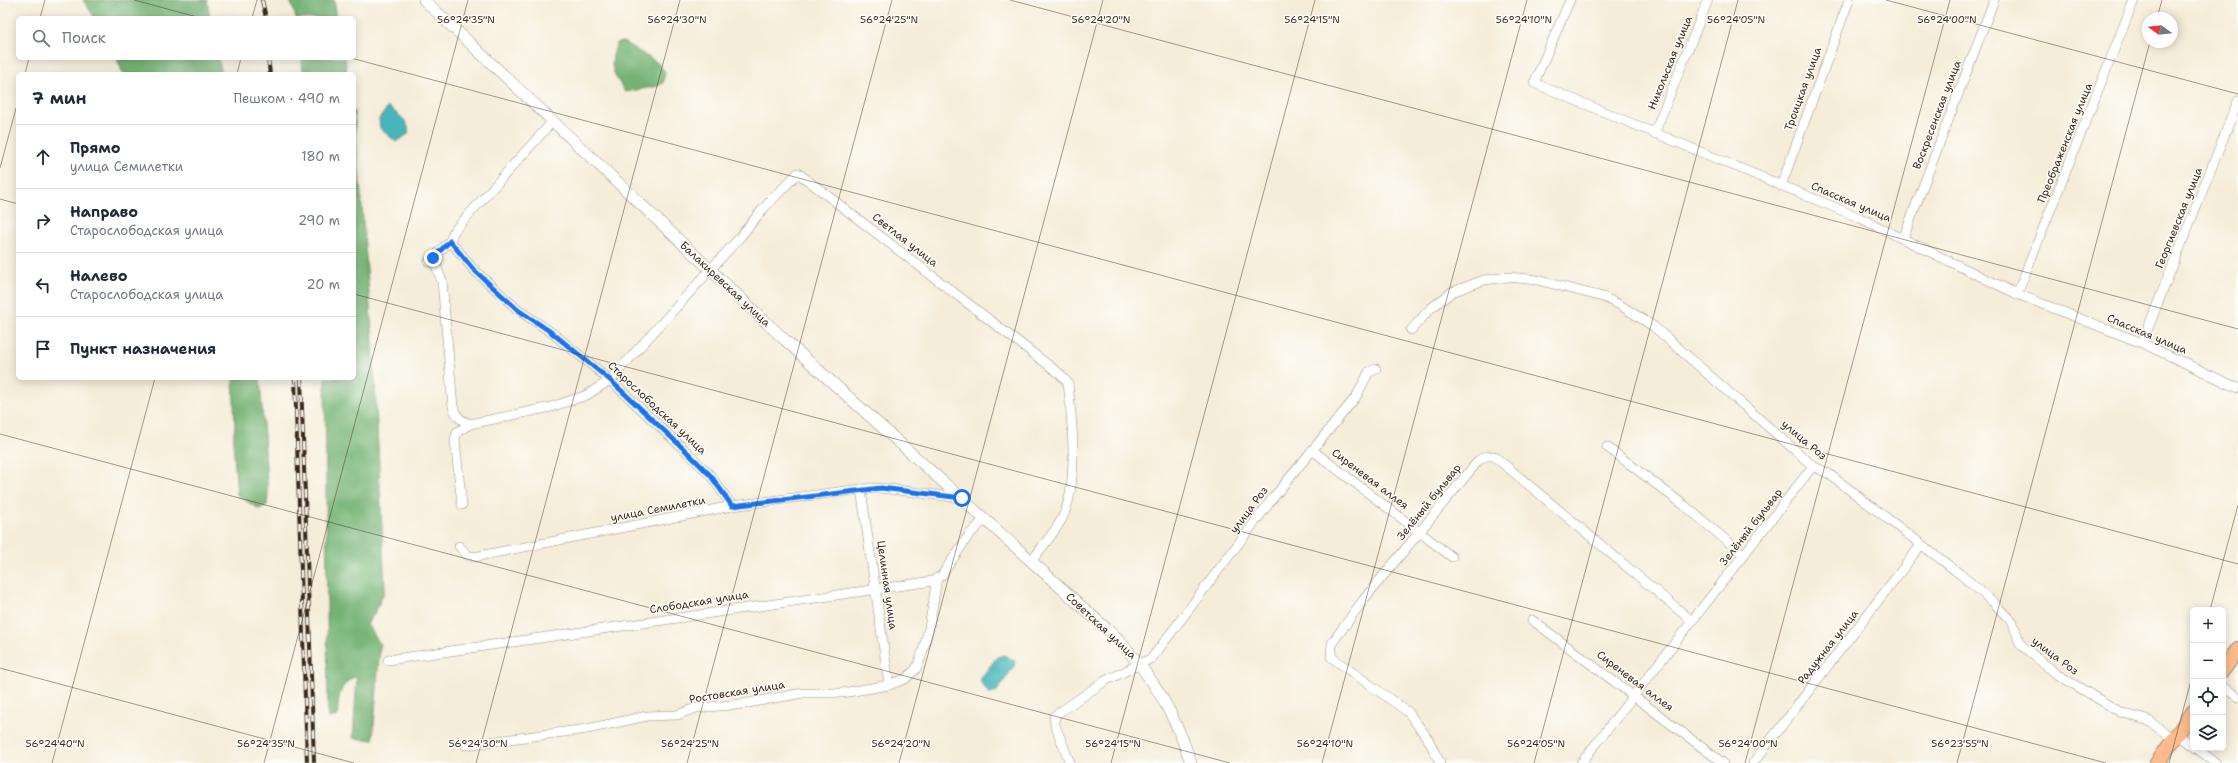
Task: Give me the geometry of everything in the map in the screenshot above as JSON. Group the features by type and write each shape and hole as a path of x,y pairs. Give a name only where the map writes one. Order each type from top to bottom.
{"main road":[{"path":"2226,666 2238,649"},
{"path":"2157,763 2191,715"}],"street":[{"name":"Балакиревская улица","path":"424,0 552,122 632,195 709,270 1031,562"},
{"name":"Спасская улица","path":"1570,0 1534,83 1654,134 1858,217 2017,294 2142,343 2238,388"},
{"name":"Никольская улица","path":"1654,134 1708,0"},
{"name":"Троицкая улица","path":"1780,186 1848,0"},
{"name":"Воскресенская улица","path":"1903,239 1994,0"},
{"name":"Преображенская улица","path":"2017,294 2134,0"},
{"name":"Георгиевская улица","path":"2142,343 2238,101"},
{"path":"470,424 462,421 456,415 453,407 442,281 431,260 450,241 454,231 552,122"},
{"name":"Светлая улица","path":"470,424 551,407 587,395 610,380 762,210 798,172 1060,374 1068,383 1073,458 1070,492 1061,521 1031,562"},
{"name":"Старослободская улица","path":"450,241 473,269 518,310 551,332 610,380 711,476 732,506"},
{"name":"улица Роз","path":"1411,330 1430,309 1452,292 1484,280 1508,277 1537,280 1603,297 1620,305 1653,326 1813,466 1829,474 1960,574 1993,602 2013,623 2020,644 2055,673 2120,712 2149,720 2175,737 2190,744"},
{"name":"улица Роз","path":"1070,763 1055,725 1054,716 1105,681 1152,658 1268,504 1356,397 1369,372 1376,369"},
{"path":"462,505 455,440 457,432 470,424"},
{"path":"1607,447 1685,506 1744,555"},
{"name":"Сиреневая аллея","path":"1312,450 1452,557"},
{"name":"Зелёный бульвар","path":"1440,763 1428,739 1408,712 1331,657 1332,643 1364,599 1479,460 1486,456 1494,456 1692,622"},
{"name":"Зелёный бульвар","path":"1581,763 1635,696 1813,466"},
{"name":"улица Семилетки","path":"459,546 467,556 474,557 732,506 861,489 881,488 962,498"},
{"name":"Целинная улица","path":"861,489 889,685"},
{"name":"Слободская улица","path":"388,660 875,588 915,585 937,578 948,567 969,535 985,519"},
{"name":"Радужная улица","path":"1753,763 1921,545"},
{"name":"Советская улица","path":"1031,562 1118,639 1141,664 1152,678 1181,732 1191,763"},
{"name":"Ростовская улица","path":"465,745 587,729 648,716 677,715 696,708 743,704 803,693 842,693 889,685 905,679 916,669 929,628 937,578"},
{"name":"Сиреневая аллея","path":"1532,620 1723,763"},
{"path":"2226,689 2238,697"},
{"path":"2200,751 2216,763"}],"green space":[{"path":"83,0 207,0 210,16 94,16"},
{"path":"290,0 334,0 337,16 295,16"},
{"path":"623,42 658,63 665,72 663,83 658,86 625,92 614,73 612,64 617,43"},
{"path":"118,60 218,60 222,72 122,72"},
{"path":"302,60 345,60 347,72 303,72"},
{"path":"356,135 373,343 385,590 374,614 367,624 380,644 373,740 353,738 357,676 351,679 343,687 339,697 337,716 328,718 325,380 356,380"},
{"path":"233,380 260,380 268,495 267,505 259,509 237,495 233,442 235,424"}],"water":[{"path":"388,107 402,118 408,129 408,134 396,142 380,128 379,119"},
{"path":"1004,655 1015,661 1014,666 997,691 994,693 989,693 981,683 981,678 997,657"}],"railway":[{"path":"262,0 266,16"},
{"path":"268,60 270,72"},
{"path":"295,380 307,763"},
{"path":"301,380 314,763"}],"route":[{"path":"433,258 450,241 473,269 518,310 551,332 610,380 687,452 711,476 732,506 861,489 881,488 916,491 962,498"}]}
